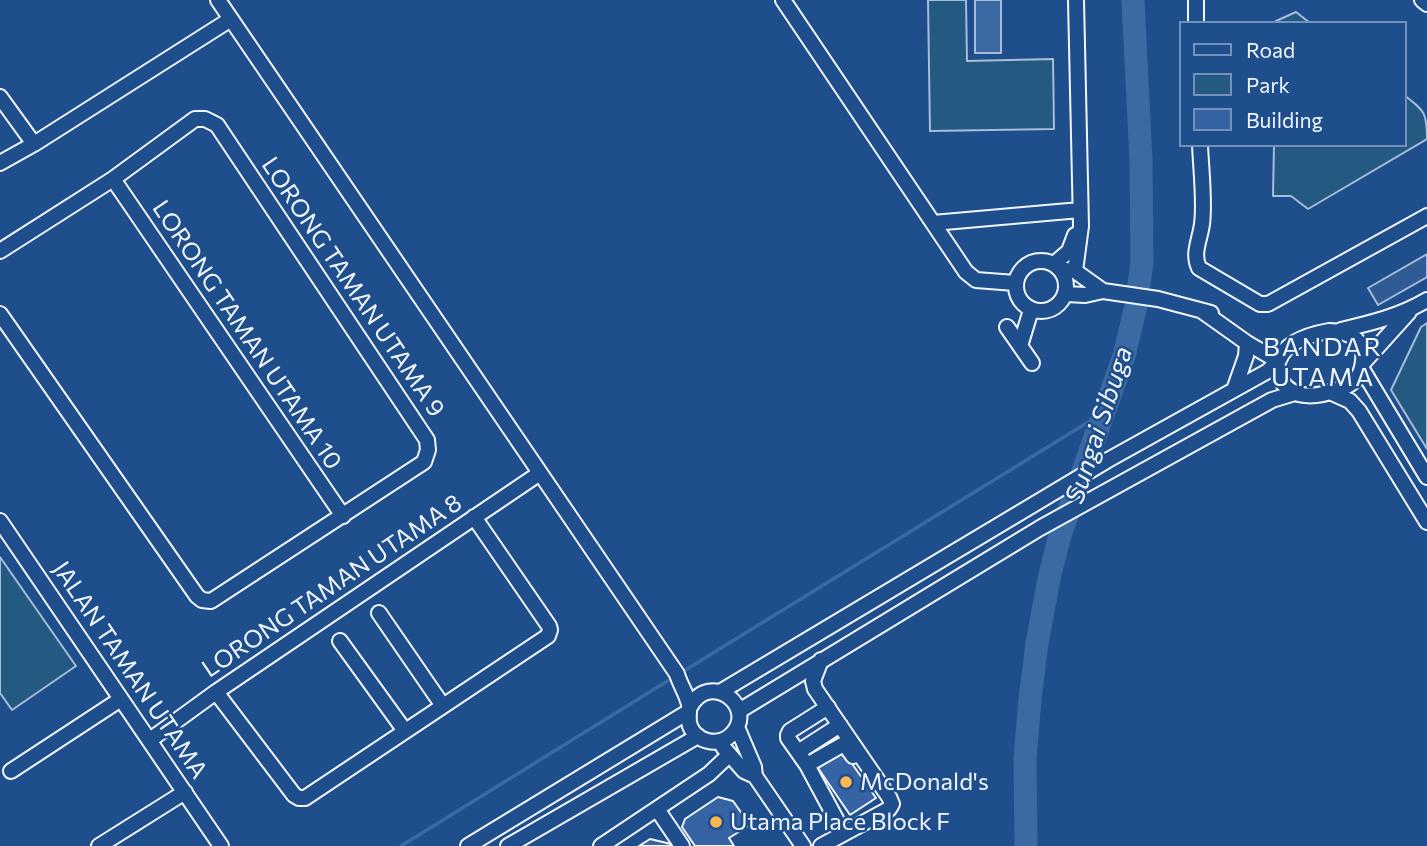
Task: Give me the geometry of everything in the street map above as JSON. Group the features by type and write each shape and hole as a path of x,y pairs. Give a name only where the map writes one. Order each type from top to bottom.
{"street":[{"path":"218,0 677,674 689,710 690,726 698,736 712,742 726,738 737,727"},
{"path":"783,0 960,264 975,280 1015,283"},
{"path":"1063,268 1081,226 1076,0"},
{"path":"1195,0 1196,21"},
{"path":"1422,0 1427,4"},
{"path":"0,163 231,19"},
{"path":"0,97 34,144"},
{"name":"LORONG TAMAN UTAMA 9","path":"0,251 113,179 195,120 205,119 217,125 427,440 428,450 424,462 343,516 211,601 202,600 0,314"},
{"path":"1200,147 1202,221 1196,262 1199,268 1260,304 1268,304 1427,216"},
{"name":"LORONG TAMAN UTAMA 10","path":"113,179 343,516"},
{"path":"933,223 1080,214"},
{"path":"1080,214 1063,268 1066,294 1062,301 1056,307 1040,312 1024,306 1016,291 1015,283 1023,268 1038,261 1063,268 1107,292"},
{"path":"1066,294 1107,292 1158,299 1219,316 1279,358"},
{"path":"1340,331 1377,322 1427,300"},
{"path":"1362,366 1412,308"},
{"path":"1020,346 1031,310"},
{"path":"1202,311 1247,343 1279,358"},
{"path":"1007,327 1032,363"},
{"path":"720,692 1108,460 1268,371 1292,345 1306,337 1329,331 1340,331 1356,337 1363,356 1358,378 1352,384 1330,393 1315,396 1295,393 1272,400 1040,528 739,711"},
{"path":"1234,390 1246,356 1247,343"},
{"path":"1279,358 1279,378 1295,393"},
{"path":"1362,366 1427,477"},
{"path":"1330,393 1350,401 1359,411 1427,522"},
{"name":"LORONG TAMAN UTAMA 8","path":"150,740 216,692 540,473"},
{"path":"216,692 294,796 305,797 548,636 550,630 474,517"},
{"name":"JALAN TAMAN UTAMA","path":"0,521 221,846"},
{"path":"379,613 443,706"},
{"path":"340,641 405,731"},
{"path":"821,660 813,681 815,689 890,797 892,804 889,809 821,846"},
{"path":"677,674 703,693"},
{"path":"468,846 689,710 693,701 703,693 712,691 732,699 739,711 737,727 754,767 755,776 803,846"},
{"path":"11,771 121,699"},
{"path":"828,707 790,731 788,738 847,831"},
{"path":"798,752 840,725"},
{"path":"513,844 698,736"},
{"path":"719,741 744,771 755,776"},
{"path":"807,765 838,746 846,746 878,791 881,804 847,831"},
{"path":"601,846 709,774 729,755"},
{"path":"99,846 186,792"},
{"path":"657,809 682,846"}],"green space":[{"path":"928,0 966,0 967,61 1053,59 1054,129 930,131"},
{"path":"1296,12 1307,21 1276,21"},
{"path":"1406,97 1423,113 1427,139 1308,209 1291,196 1273,196 1274,147 1406,147"},
{"path":"1427,323 1427,449 1391,390 1421,327"},
{"path":"0,557 76,666 12,710 0,693"}],"shaded area":[{"path":"975,0 1001,0 1001,53 975,53"},
{"path":"1427,254 1427,277 1378,305 1368,288"}],"building":[{"name":"McDonald's","path":"841,748 876,798 850,815 816,765"},
{"name":"Utama Place Block F","path":"718,797 733,801 750,825 729,838 734,846 695,846 682,827 685,819"},
{"path":"650,839 671,844 672,846 639,846"}],"waterway":[{"name":"Sungai Sibuga","path":"1026,846 1025,758 1030,699 1050,574 1060,535 1124,356 1136,306 1142,263 1141,161 1133,0"},
{"path":"687,669 1103,413"},
{"path":"401,846 669,680"}],"place":[{"name":"McDonald's","path":"846,782"},
{"name":"Utama Place Block F","path":"716,822"}],"district":[{"name":"BANDAR UTAMA","path":"1323,362"}]}
